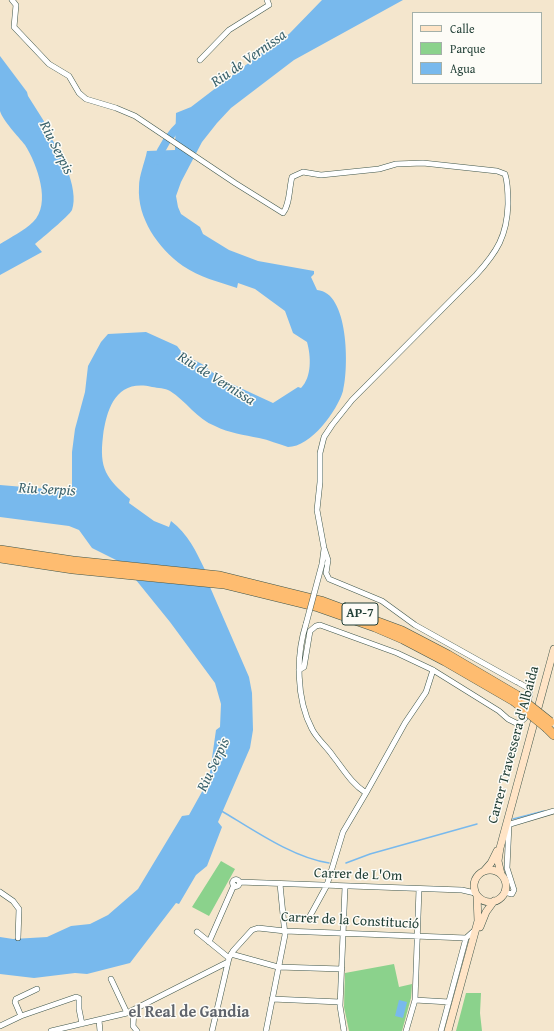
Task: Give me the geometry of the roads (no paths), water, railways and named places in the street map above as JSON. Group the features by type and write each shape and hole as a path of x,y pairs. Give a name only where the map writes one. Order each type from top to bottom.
{"highway":[{"name":"AP-7","path":"0,550 103,568"},
{"name":"AP-7","path":"0,558 188,576 220,576 279,589 336,606 374,619 448,655 515,698 550,725 554,735"}],"main road":[{"name":"Carrer Travessera d'Albaida","path":"501,874 498,861 500,848 508,824 554,648"},
{"name":"Carrer Travessera d'Albaida","path":"484,871 500,848"},
{"path":"448,1031 476,929 478,913 475,880 484,871 493,870 501,874 505,883 504,892 494,901 481,923 451,1031"},
{"path":"476,894 485,901 494,901"}],"street":[{"path":"12,0 16,5 14,27 49,64 69,76 82,97 91,102 126,112 283,213 288,207 288,195 292,177 303,172 321,175 379,169 396,164 423,163 497,171 505,174 508,197 507,222 502,238 491,258 352,400 332,425 324,438 320,453 320,482 317,510 324,548 328,560 326,576 331,581 382,601 415,626 528,688 530,693 525,718 518,724 433,670 397,653 320,625 316,626 310,631 304,667 300,670"},
{"path":"200,60 229,30 270,5 267,0"},
{"path":"324,548 322,564 301,642 300,670 302,699 312,730 332,754 345,774 356,786 366,793"},
{"path":"310,916 327,885 343,832 405,722 426,692 433,670"},
{"name":"Carrer Travessera d'Albaida","path":"504,892 512,894 514,890 507,868 508,824 554,811"},
{"name":"Carrer de L'Om","path":"209,942 234,886 239,885 239,882 462,890 476,894"},
{"path":"266,1031 285,931 280,884"},
{"path":"344,1031 340,1002 345,887"},
{"path":"406,1031 415,1000 419,889"},
{"path":"0,892 13,901 19,909 18,938"},
{"name":"Carrer de la Constitució","path":"230,958 252,930 258,928 343,934 466,938"},
{"path":"441,1031 466,938 476,929"},
{"path":"197,932 230,958 278,966 342,969"},
{"path":"52,1031 74,1028 82,1024 127,1013 230,958"},
{"path":"212,1031 230,958"},
{"path":"111,979 127,1013"},
{"path":"21,1016 15,1002 16,999 37,989"},
{"path":"0,1026 21,1016 76,997 80,1000 79,1009 82,1024"},
{"path":"272,999 340,1002"},
{"path":"415,1000 450,1002"},
{"path":"134,1010 133,1026 137,1031"},
{"path":"99,1020 100,1031"}],"water":[{"name":"Riu Serpis","path":"322,0 403,0 294,60 231,108 202,142 181,182 176,196 181,214 200,227 203,234 229,250 258,261 314,271 314,274 311,277 317,290 328,294 335,303 341,317 346,349 345,380 343,391 329,418 314,435 297,445 288,447 263,439 231,432 215,426 203,419 176,395 166,389 140,386 130,387 122,391 116,398 107,415 103,436 102,457 106,472 115,485 130,499 129,503 154,521 169,527 171,521 177,526 191,543 205,570 118,561 92,548 79,530 69,526 0,517 0,485 72,491 72,452 75,429 85,392 88,366 101,342 108,334 146,332 177,346 184,355 202,364 221,379 273,403 298,387 301,388 305,383 310,366 307,342 293,333 285,311 255,289 238,283 237,288 209,279 189,270 174,259 158,241 145,221 139,199 139,187 147,151 175,150 176,113 191,107 276,42 289,34"},
{"name":"Riu Serpis","path":"0,56 27,92 47,126 45,130 51,137 67,168 71,180 74,201 70,213 35,244 42,252 0,275 0,244 22,231 33,222 39,214 42,195 38,173 30,153 4,119 0,111"},
{"name":"Riu Serpis","path":"136,580 210,587 249,677 252,693 253,730 250,748 218,822 222,827 207,866 196,875 179,904 176,903 130,963 87,974 75,973 34,978 0,974 0,937 13,939 47,937 71,926 90,924 108,915 138,889 182,816 189,815 209,779 216,730 220,727 221,704 215,683 170,622"},
{"path":"399,1000 407,1002 403,1018 395,1016"}],"waterway":[{"name":"Riu de Vernissa","path":"157,161 167,140 183,122"},
{"path":"220,810 287,849 315,860 329,863"},
{"path":"513,819 544,811"},
{"path":"346,863 370,854 477,824"}],"district":[{"name":"el Real de Gandia","path":"189,1013"}]}
